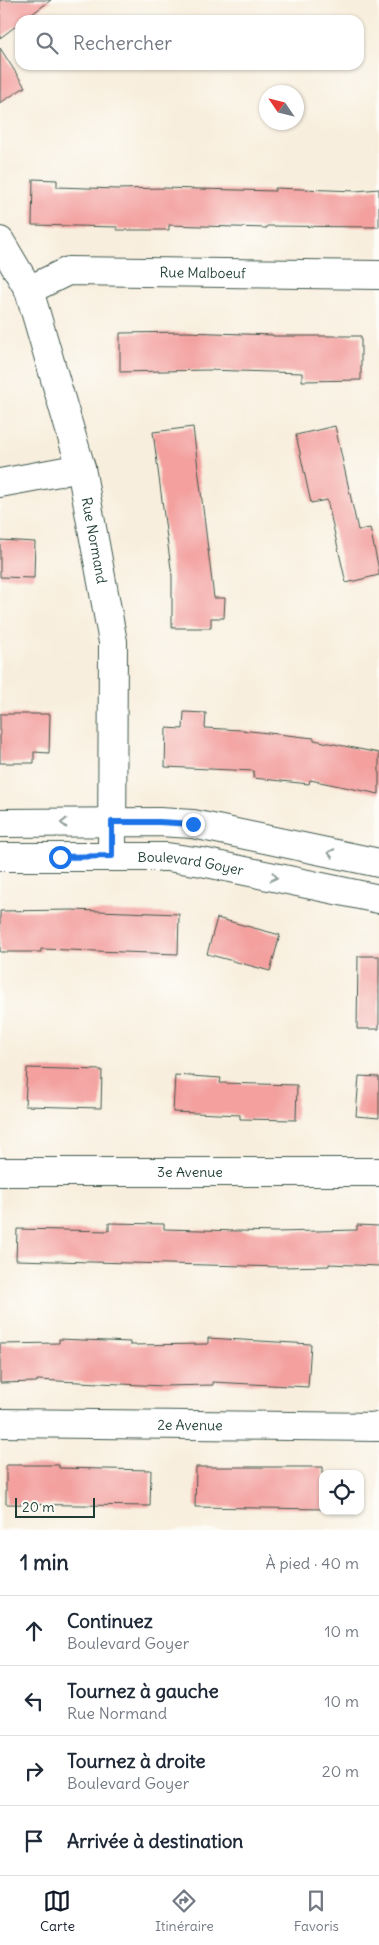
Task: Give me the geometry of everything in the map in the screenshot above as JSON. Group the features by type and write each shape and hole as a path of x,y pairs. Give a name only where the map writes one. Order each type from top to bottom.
{"street":[{"name":"Rue Normand","path":"0,241 29,290 81,468 113,642 112,856"},
{"name":"Rue Malboeuf","path":"29,290 68,271 379,275"},
{"path":"0,483 81,468"},
{"path":"0,823 159,822 193,824 379,863"},
{"name":"Boulevard Goyer","path":"0,857 146,855 185,859 379,899"},
{"name":"3e Avenue","path":"0,1172 379,1172"},
{"name":"2e Avenue","path":"0,1422 379,1427"}],"building":[{"path":"0,0 51,0 31,15 15,15 15,27 0,38"},
{"path":"0,48 25,87 0,103"},
{"path":"33,179 57,180 57,187 118,189 163,188 275,191 275,188 356,191 379,189 379,227 267,226 267,228 169,225 169,230 117,230 117,227 32,225"},
{"path":"186,332 273,336 361,336 361,380 302,381 302,373 207,370 120,372 120,333"},
{"path":"335,426 358,530 370,528 379,570 379,575 346,583 327,500 311,503 296,435"},
{"path":"193,427 214,598 225,598 224,618 211,618 211,628 172,628 172,576 153,432"},
{"path":"0,540 35,542 34,578 0,577"},
{"path":"184,712 206,713 205,728 314,738 314,740 379,753 379,794 310,780 309,784 253,778 254,771 165,767 166,728 183,729"},
{"path":"0,714 50,714 49,753 34,752 34,763 0,763"},
{"path":"72,910 179,914 178,954 41,949 41,952 0,952 0,911"},
{"path":"217,918 280,935 270,971 207,954"},
{"path":"358,956 379,956 379,1029 357,1029"},
{"path":"27,1068 102,1070 101,1108 25,1106"},
{"path":"175,1075 221,1078 220,1083 297,1085 296,1120 240,1119 240,1115 173,1112"},
{"path":"359,1076 379,1077 379,1118 356,1116"},
{"path":"109,1223 164,1224 164,1229 277,1232 357,1230 357,1225 379,1226 379,1266 329,1264 329,1266 282,1267 16,1260 17,1229 109,1231"},
{"path":"208,1338 311,1344 308,1387 213,1382 213,1385 163,1386 37,1380 37,1382 0,1383 0,1344 59,1343 59,1339 130,1342 130,1345 208,1344"},
{"path":"6,1465 59,1465 59,1468 151,1470 150,1506 6,1504"},
{"path":"196,1467 323,1467 323,1470 319,1470 319,1509 195,1507"}],"route":[{"path":"60,857 112,856 112,822 193,824"}]}
